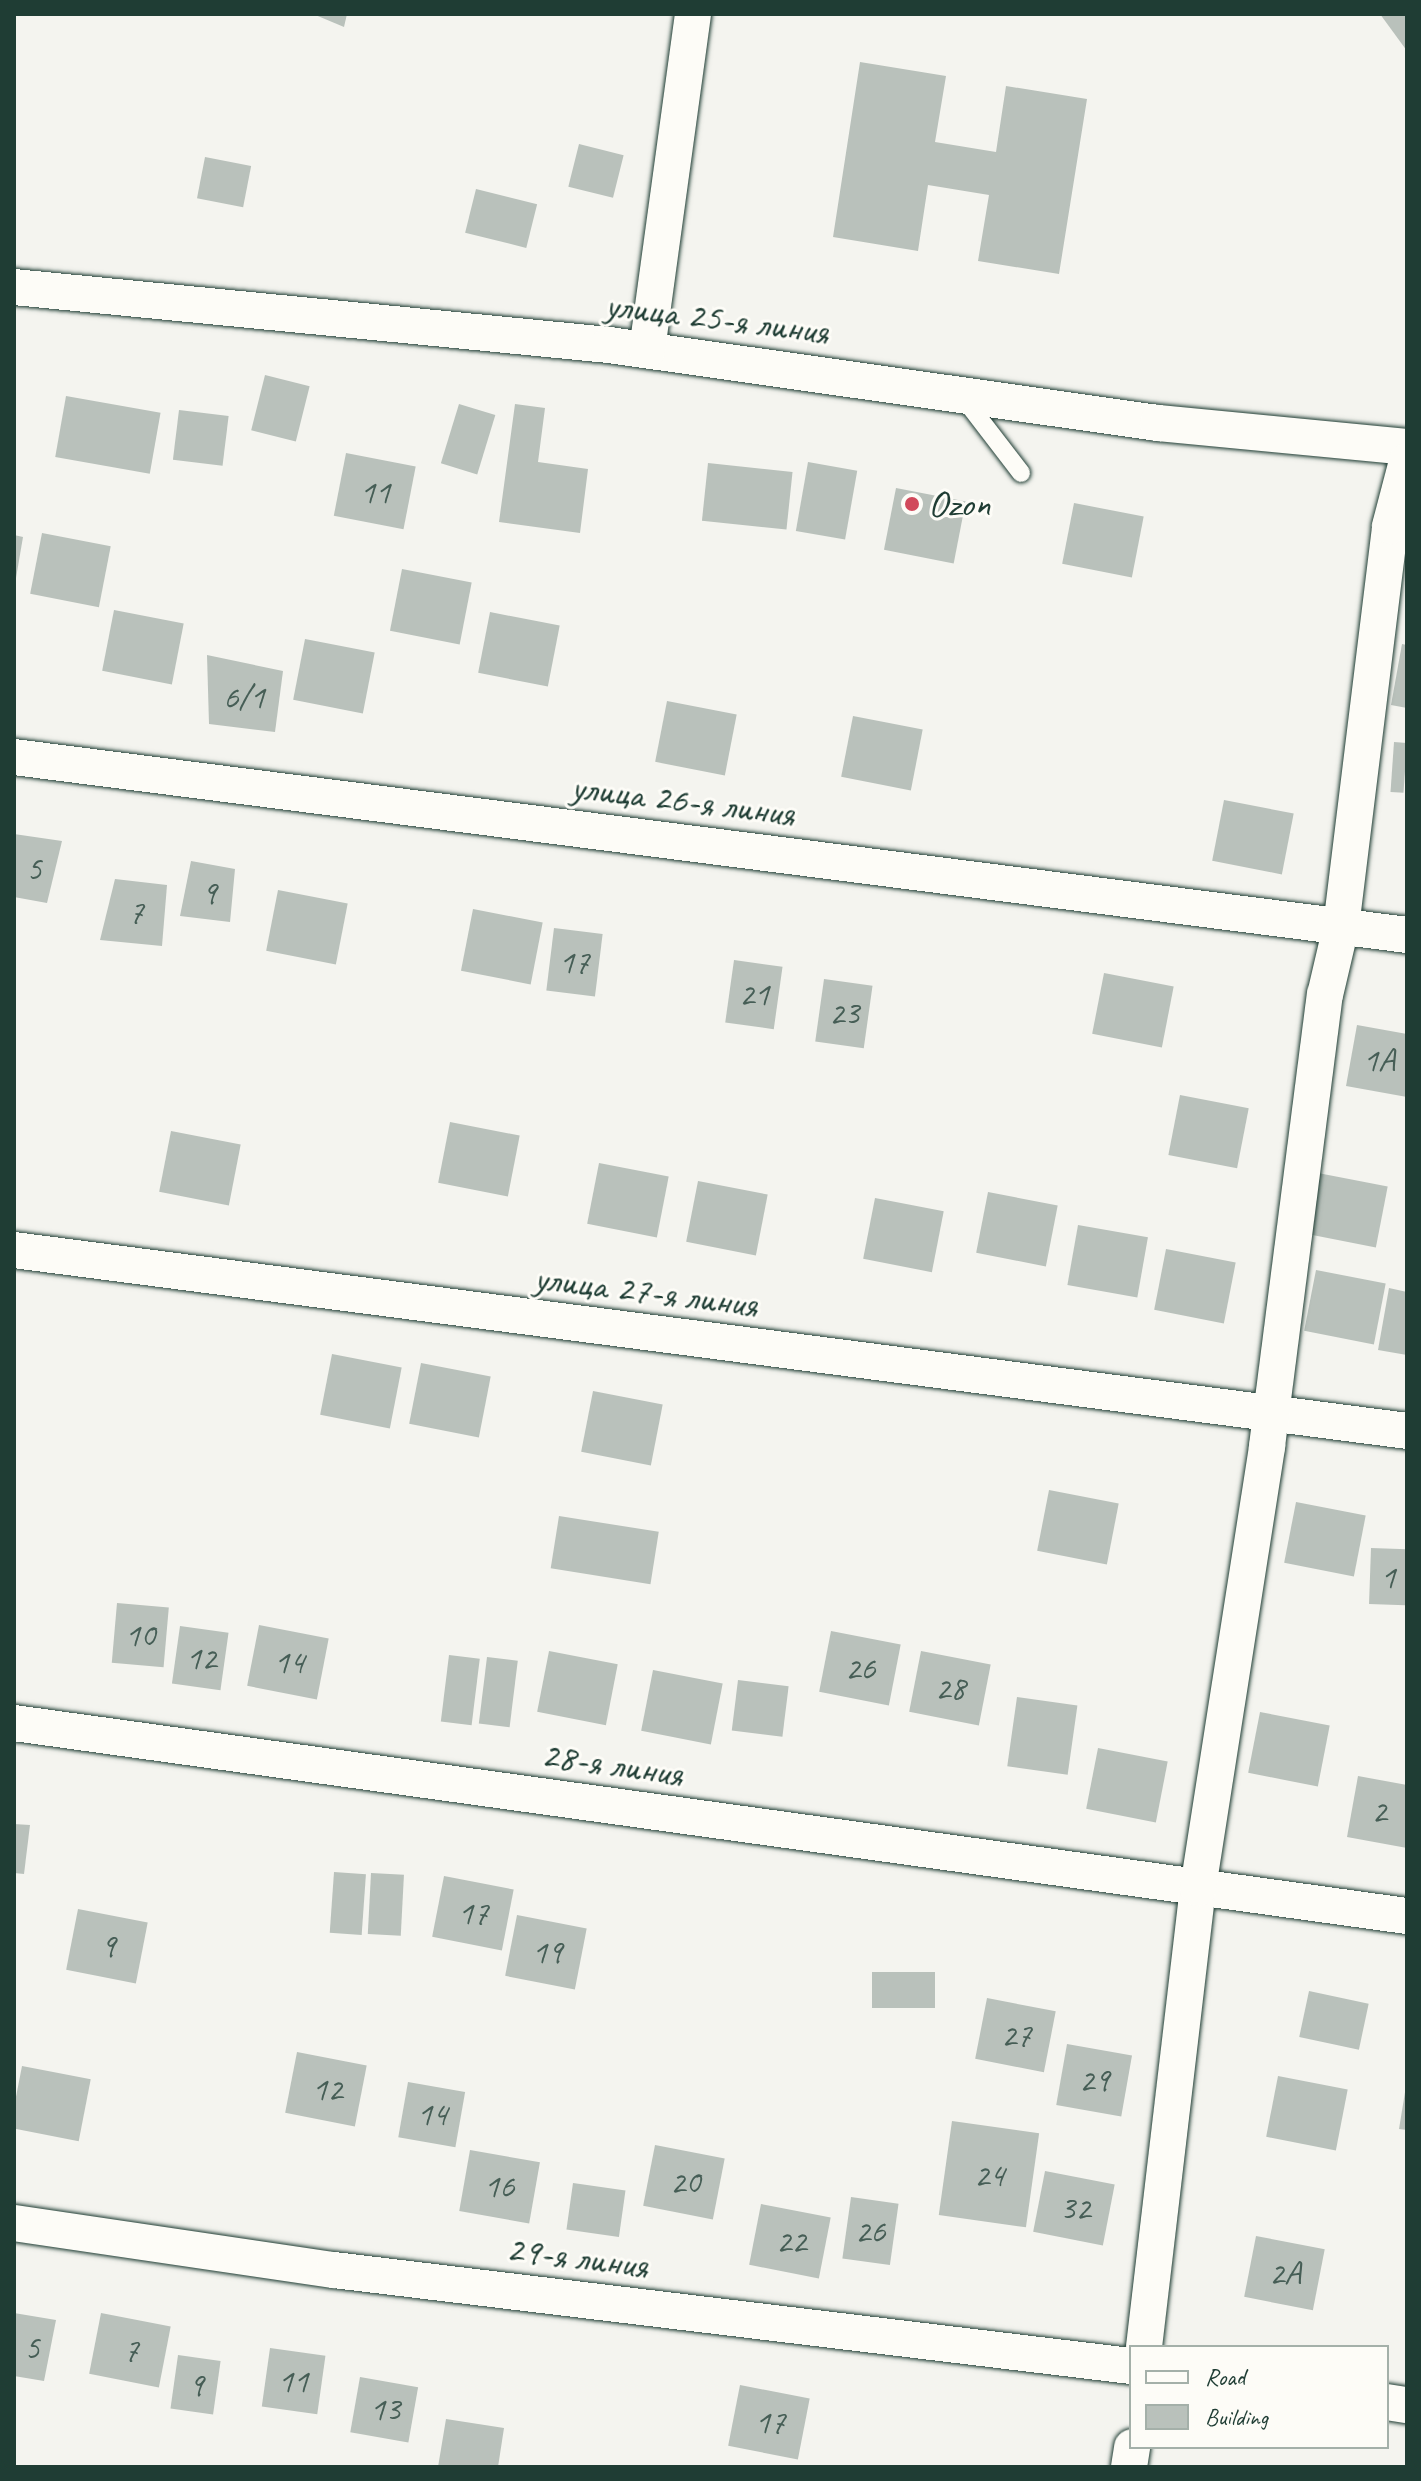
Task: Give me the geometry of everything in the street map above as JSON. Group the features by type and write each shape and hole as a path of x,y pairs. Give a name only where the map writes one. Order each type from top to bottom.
{"street":[{"path":"647,350 693,14"},
{"name":"улица 25-я линия","path":"14,287 647,350 961,394 1407,447"},
{"path":"1144,2345 1198,1888 1341,927 1367,684 1407,461"},
{"name":"улица 26-я линия","path":"14,757 1407,935"},
{"name":"улица 27-я линия","path":"14,1250 1407,1431"},
{"name":"28-я линия","path":"14,1723 1407,1916"},
{"name":"29-я линия","path":"14,2223 350,2272 1129,2366"}],"lane":[{"path":"961,394 1021,473"}],"building":[{"path":"313,14 347,14 344,27"},
{"path":"1380,14 1407,14 1407,51"},
{"path":"860,62 946,76 935,142 996,152 1006,86 1087,99 1059,274 978,261 989,195 928,185 918,251 833,237"},
{"path":"579,144 624,155 613,198 568,187"},
{"path":"205,157 251,166 243,207 197,198"},
{"path":"476,189 537,204 526,248 465,233"},
{"path":"265,375 310,386 296,441 251,430"},
{"path":"66,396 161,413 150,474 55,457"},
{"path":"459,404 495,415 477,474 441,463"},
{"path":"515,404 545,408 538,462 588,469 580,533 499,522"},
{"path":"179,410 229,416 223,466 173,460"},
{"path":"346,453 416,467 403,529 334,516"},
{"path":"808,462 857,471 845,540 796,531"},
{"path":"708,463 793,472 786,530 702,521"},
{"path":"896,488 966,502 954,563 884,550"},
{"path":"1074,503 1144,517 1132,577 1062,564"},
{"path":"42,533 111,546 99,607 30,594"},
{"path":"14,535 23,537 16,578 14,578"},
{"path":"402,569 472,583 460,644 390,631"},
{"path":"114,610 184,624 172,684 102,671"},
{"path":"490,612 560,626 548,686 478,673"},
{"path":"305,639 375,653 363,713 293,700"},
{"path":"1402,644 1407,645 1407,708 1391,705"},
{"path":"207,655 283,671 275,732 209,724"},
{"path":"667,701 737,715 725,775 655,762"},
{"path":"853,716 923,730 911,790 841,777"},
{"path":"1394,742 1407,743 1403,793 1391,792"},
{"path":"1224,800 1294,814 1282,874 1212,861"},
{"path":"14,834 62,841 47,903 14,897"},
{"path":"191,861 235,869 230,922 180,916"},
{"path":"115,879 167,885 162,946 100,940"},
{"path":"278,890 348,904 336,964 266,951"},
{"path":"473,909 543,923 531,984 461,971"},
{"path":"554,928 603,934 595,997 546,991"},
{"path":"734,960 783,967 774,1029 725,1022"},
{"path":"1104,973 1174,987 1162,1047 1092,1034"},
{"path":"824,979 873,986 864,1048 815,1041"},
{"path":"1357,1025 1407,1034 1407,1097 1346,1086"},
{"path":"1180,1095 1249,1108 1237,1168 1168,1155"},
{"path":"450,1122 520,1136 508,1196 438,1183"},
{"path":"171,1131 241,1145 229,1205 159,1192"},
{"path":"599,1163 669,1177 657,1237 587,1224"},
{"path":"1318,1173 1388,1187 1376,1247 1306,1234"},
{"path":"698,1181 768,1195 756,1255 686,1242"},
{"path":"988,1192 1058,1206 1046,1266 976,1253"},
{"path":"875,1198 944,1211 932,1272 863,1259"},
{"path":"1078,1225 1148,1237 1137,1297 1067,1285"},
{"path":"1166,1249 1236,1263 1224,1323 1154,1310"},
{"path":"1316,1270 1386,1284 1374,1344 1304,1331"},
{"path":"1389,1288 1407,1292 1407,1355 1378,1350"},
{"path":"332,1354 402,1368 390,1428 320,1415"},
{"path":"421,1363 491,1377 479,1437 409,1424"},
{"path":"593,1391 663,1405 651,1465 581,1452"},
{"path":"1049,1490 1119,1504 1107,1564 1037,1551"},
{"path":"1296,1502 1366,1516 1354,1576 1284,1563"},
{"path":"559,1516 659,1532 650,1584 551,1568"},
{"path":"1371,1548 1407,1549 1405,1605 1369,1604"},
{"path":"117,1603 169,1608 164,1667 112,1663"},
{"path":"259,1625 329,1639 317,1699 247,1686"},
{"path":"180,1626 229,1633 220,1690 172,1683"},
{"path":"831,1631 901,1645 889,1705 819,1692"},
{"path":"549,1651 618,1664 606,1725 537,1712"},
{"path":"921,1651 991,1665 979,1725 909,1712"},
{"path":"449,1655 480,1659 472,1725 441,1722"},
{"path":"487,1657 518,1661 510,1727 479,1724"},
{"path":"653,1670 723,1684 711,1744 641,1731"},
{"path":"738,1680 789,1686 782,1737 732,1731"},
{"path":"1017,1697 1077,1705 1068,1775 1007,1766"},
{"path":"1260,1712 1330,1726 1318,1786 1248,1773"},
{"path":"1098,1748 1168,1762 1156,1822 1086,1809"},
{"path":"1358,1776 1407,1785 1407,1848 1347,1837"},
{"path":"14,1824 30,1825 24,1874 14,1873"},
{"path":"334,1872 366,1874 362,1935 330,1933"},
{"path":"371,1873 404,1875 401,1936 368,1934"},
{"path":"444,1876 514,1890 502,1950 432,1937"},
{"path":"78,1909 148,1923 136,1983 66,1970"},
{"path":"517,1915 587,1929 575,1989 505,1976"},
{"path":"872,1972 935,1972 935,2008 872,2008"},
{"path":"1309,1991 1369,2004 1359,2050 1299,2037"},
{"path":"987,1998 1056,2011 1044,2072 975,2059"},
{"path":"1067,2044 1132,2055 1121,2117 1056,2105"},
{"path":"297,2052 367,2066 355,2126 285,2113"},
{"path":"22,2066 91,2079 79,2141 14,2129 14,2107"},
{"path":"1278,2076 1348,2090 1336,2150 1266,2137"},
{"path":"1407,2080 1407,2130 1399,2129"},
{"path":"408,2082 465,2092 455,2147 398,2137"},
{"path":"952,2121 1039,2133 1026,2227 939,2215"},
{"path":"655,2145 725,2159 713,2219 643,2206"},
{"path":"470,2150 540,2162 529,2223 459,2211"},
{"path":"1045,2171 1115,2185 1103,2245 1033,2232"},
{"path":"573,2183 625,2190 619,2237 566,2230"},
{"path":"851,2197 899,2204 890,2265 842,2258"},
{"path":"761,2204 831,2218 819,2278 749,2265"},
{"path":"1256,2236 1325,2249 1313,2310 1244,2297"},
{"path":"14,2313 56,2320 44,2381 14,2376"},
{"path":"101,2313 171,2327 159,2387 89,2374"},
{"path":"270,2348 325,2356 317,2414 262,2406"},
{"path":"178,2355 221,2361 213,2414 170,2408"},
{"path":"360,2377 418,2387 408,2442 350,2432"},
{"path":"740,2385 810,2399 798,2459 728,2446"},
{"path":"446,2419 504,2428 498,2467 438,2467"}],"place":[{"name":"Ozon","path":"912,504"}]}
